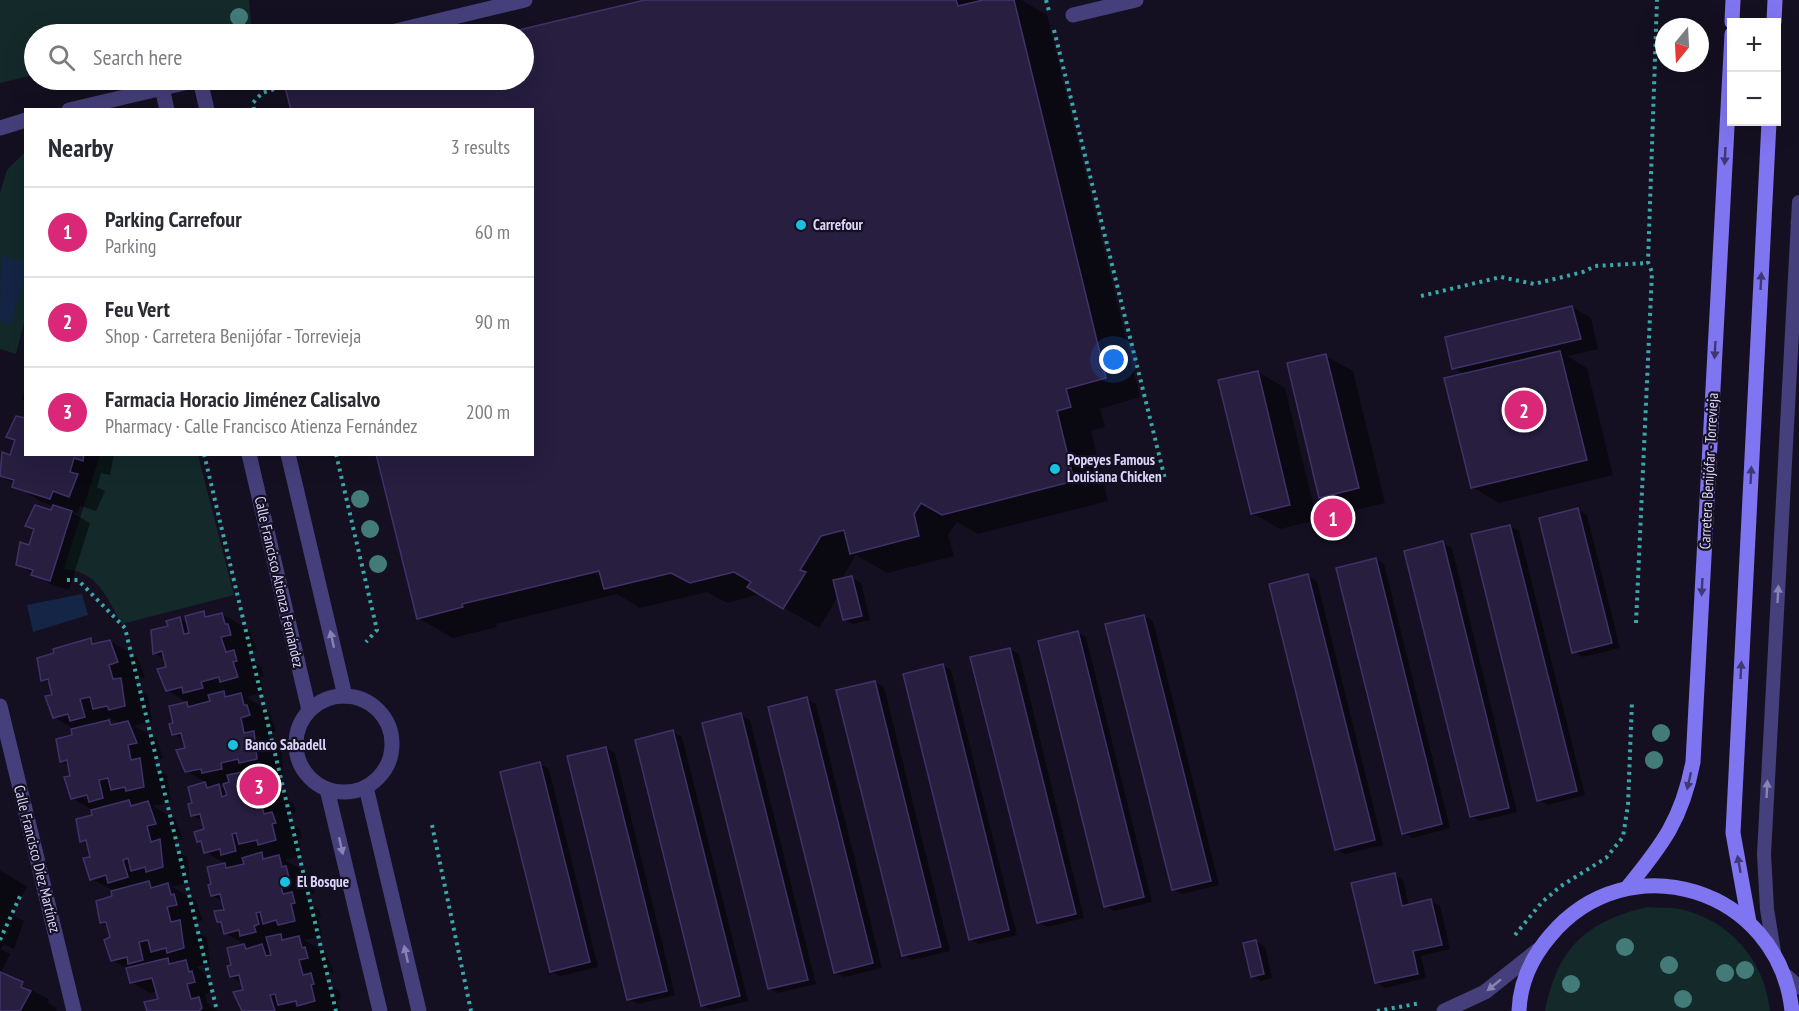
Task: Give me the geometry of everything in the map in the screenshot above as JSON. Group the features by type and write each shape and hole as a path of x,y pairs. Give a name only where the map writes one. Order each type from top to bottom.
{"main road":[{"path":"1732,18 1733,0"},
{"path":"1774,18 1775,0"},
{"name":"Carretera Benijófar - Torrevieja","path":"1627,888 1660,848 1676,821 1693,762 1729,72"},
{"path":"1749,922 1733,832 1769,126"},
{"path":"1519,1011 1526,975 1538,950 1562,922 1584,906 1627,888 1653,885 1679,887 1705,894 1728,906 1749,922 1774,951 1786,976 1792,1011"}],"street":[{"path":"425,24 525,0"},
{"path":"1073,15 1136,0"},
{"path":"77,108 154,90"},
{"path":"162,90 167,108"},
{"path":"202,90 206,108"},
{"path":"0,128 24,121"},
{"name":"Calle Francisco Atienza Fernández","path":"249,456 309,710"},
{"path":"288,456 345,696"},
{"path":"345,696 356,698 375,707 382,715 391,736 390,759 384,770 366,787 354,791 327,789 307,776 296,754 297,730 309,710 320,702 345,696"},
{"name":"Calle Francisco Díez Martínez","path":"0,706 74,1011"},
{"path":"366,787 419,1011"},
{"path":"327,789 380,1011"},
{"path":"1444,1011 1485,992 1538,950"},
{"path":"1786,976 1799,987"}],"lane":[{"path":"1774,951 1767,909 1764,854 1799,202"}],"path":[{"path":"1046,0 1165,479"},
{"path":"1636,623 1652,272 1648,263 1658,0"},
{"path":"254,108 253,103 262,93 271,90"},
{"path":"1421,296 1502,277 1534,284 1583,272 1594,266 1648,263"},
{"path":"204,456 336,1011"},
{"path":"336,456 377,630 366,642"},
{"path":"67,580 78,580 125,628 217,1011"},
{"path":"1510,942 1542,902 1561,886 1606,858 1623,837 1628,805 1632,701"},
{"path":"432,825 471,1011"},
{"path":"0,940 22,891"},
{"path":"1377,1011 1425,1002"}],"green space":[{"path":"0,0 249,0 251,24 24,24 24,77 0,83"},
{"path":"24,153 24,323 16,354 0,349 0,193 7,170"},
{"path":"100,456 198,456 234,595 122,624 106,596 94,581 76,571 64,569"},
{"path":"1647,907 1676,908 1698,914 1729,933 1753,960 1767,993 1770,1011 1545,1011 1558,970 1578,941 1607,921"}],"water":[{"path":"1,256 24,263 24,279 10,325 0,321"},
{"path":"82,594 88,615 33,632 27,605"}],"building":[{"name":"Carrefour","path":"645,0 956,0 958,6 983,0 1014,0 1106,378 1066,389 1071,407 1057,411 1074,481 942,515 921,503 914,514 919,536 850,554 844,530 821,536 800,570 806,572 783,609 747,587 751,582 734,572 690,583 671,573 604,589 599,571 462,604 463,607 417,619 376,456 534,456 534,108 290,108 286,90 534,90 534,26"},
{"path":"1572,306 1581,339 1452,369 1445,337"},
{"path":"1560,351 1587,460 1471,488 1444,378"},
{"path":"1326,354 1359,488 1319,498 1287,363"},
{"path":"1258,371 1290,505 1251,514 1218,380"},
{"path":"16,416 24,418 24,456 84,456 83,461 74,458 70,472 78,474 69,497 53,491 50,499 12,487 14,480 0,476 2,452 10,455 15,440 6,437"},
{"path":"35,505 51,510 53,505 72,511 50,581 31,575 33,570 16,565 20,542 29,545 34,529 25,526"},
{"path":"1578,508 1612,643 1572,653 1539,518"},
{"path":"1510,525 1577,791 1537,801 1471,534"},
{"path":"1443,541 1509,808 1470,817 1404,551"},
{"path":"1376,558 1442,824 1402,834 1336,568"},
{"path":"1308,574 1375,840 1335,850 1269,584"},
{"path":"852,576 862,616 843,620 833,580"},
{"path":"204,611 205,617 222,613 225,624 228,624 231,635 221,637 226,652 234,650 237,661 233,662 238,677 220,682 219,677 201,682 203,688 183,693 182,687 166,691 157,669 166,667 162,651 153,654 151,630 168,626 166,621 180,617 184,634 189,633 185,616"},
{"path":"1144,615 1211,881 1172,890 1105,624"},
{"path":"1078,631 1144,897 1104,907 1038,641"},
{"path":"91,638 92,644 110,640 118,662 109,665 113,679 121,678 125,706 109,710 107,706 93,709 90,697 80,699 85,717 70,721 68,714 53,718 45,696 52,695 48,679 41,681 37,658 54,653 53,649"},
{"path":"1010,648 1076,914 1037,923 970,657"},
{"path":"943,664 1009,930 969,940 903,674"},
{"path":"875,681 941,947 902,956 836,690"},
{"path":"224,691 225,697 241,693 244,705 247,705 250,715 241,718 244,733 254,731 257,759 239,763 238,759 221,763 222,769 202,773 201,769 185,772 176,750 185,748 181,733 172,735 169,724 173,723 169,706 187,702 188,707 210,701 208,695"},
{"path":"807,697 873,963 834,973 768,707"},
{"path":"741,713 808,980 768,989 702,723"},
{"path":"109,720 111,725 128,721 137,743 128,745 131,760 140,758 144,787 126,791 125,787 111,790 108,778 99,780 103,798 89,802 87,795 71,799 64,777 70,776 67,760 60,762 56,739 72,735 71,729"},
{"path":"673,730 740,996 701,1006 635,740"},
{"path":"606,747 667,991 627,1000 567,756"},
{"path":"540,762 590,962 550,972 500,772"},
{"path":"242,772 244,779 260,774 263,787 266,786 269,797 260,799 264,814 272,812 276,823 272,824 276,840 258,845 257,840 239,844 236,833 232,834 236,851 221,855 220,849 204,853 201,841 197,842 194,832 204,829 200,814 191,816 188,804 192,803 188,787 205,782 207,788 219,784 222,797 227,795 223,784 229,782 227,775"},
{"path":"129,800 131,806 148,801 156,824 147,826 151,842 160,839 163,867 146,872 145,867 131,871 128,858 123,860 128,877 108,883 106,875 90,880 83,858 90,857 86,840 80,842 76,819 92,815 91,810"},
{"path":"262,852 263,859 279,855 282,867 286,866 289,878 279,880 283,894 292,892 295,903 291,904 295,921 278,925 276,920 263,924 260,912 256,913 259,924 254,926 256,932 240,936 239,930 224,934 221,922 217,922 214,911 224,910 220,894 211,896 207,867 225,863 226,868 244,864 242,858"},
{"path":"1395,873 1402,906 1431,899 1442,945 1413,951 1418,974 1375,983 1351,883"},
{"path":"149,881 151,888 168,883 171,895 174,894 177,905 167,907 171,922 180,920 184,948 167,953 166,948 151,952 148,940 139,942 143,960 128,964 127,957 111,961 104,940 110,937 106,922 100,923 96,901 112,896 111,891"},
{"path":"281,934 282,940 299,936 302,948 305,947 308,958 299,960 303,975 311,973 315,1001 297,1006 296,1001 278,1005 275,994 270,995 275,1011 242,1011 233,992 243,990 239,975 230,977 227,966 231,965 227,948 244,944 246,949 262,944 266,956 271,955 266,937"},
{"path":"1256,940 1264,974 1251,977 1243,943"},
{"path":"168,958 169,964 186,960 195,982 187,984 191,999 199,997 202,1008 199,1011 147,1011 144,1002 158,999 152,978 130,983 126,968"},
{"path":"0,972 23,982 21,987 31,991 20,1011 0,1011"}],"place":[{"name":"Carrefour","path":"801,225"},
{"name":"Feu Vert","path":"1524,410"},
{"name":"Popeyes Famous Louisiana Chicken","path":"1055,469"},
{"name":"Parking Carrefour","path":"1333,518"},
{"name":"Banco Sabadell","path":"233,745"},
{"name":"Farmacia Horacio Jiménez Calisalvo","path":"259,786"},
{"name":"El Bosque","path":"285,882"}]}
